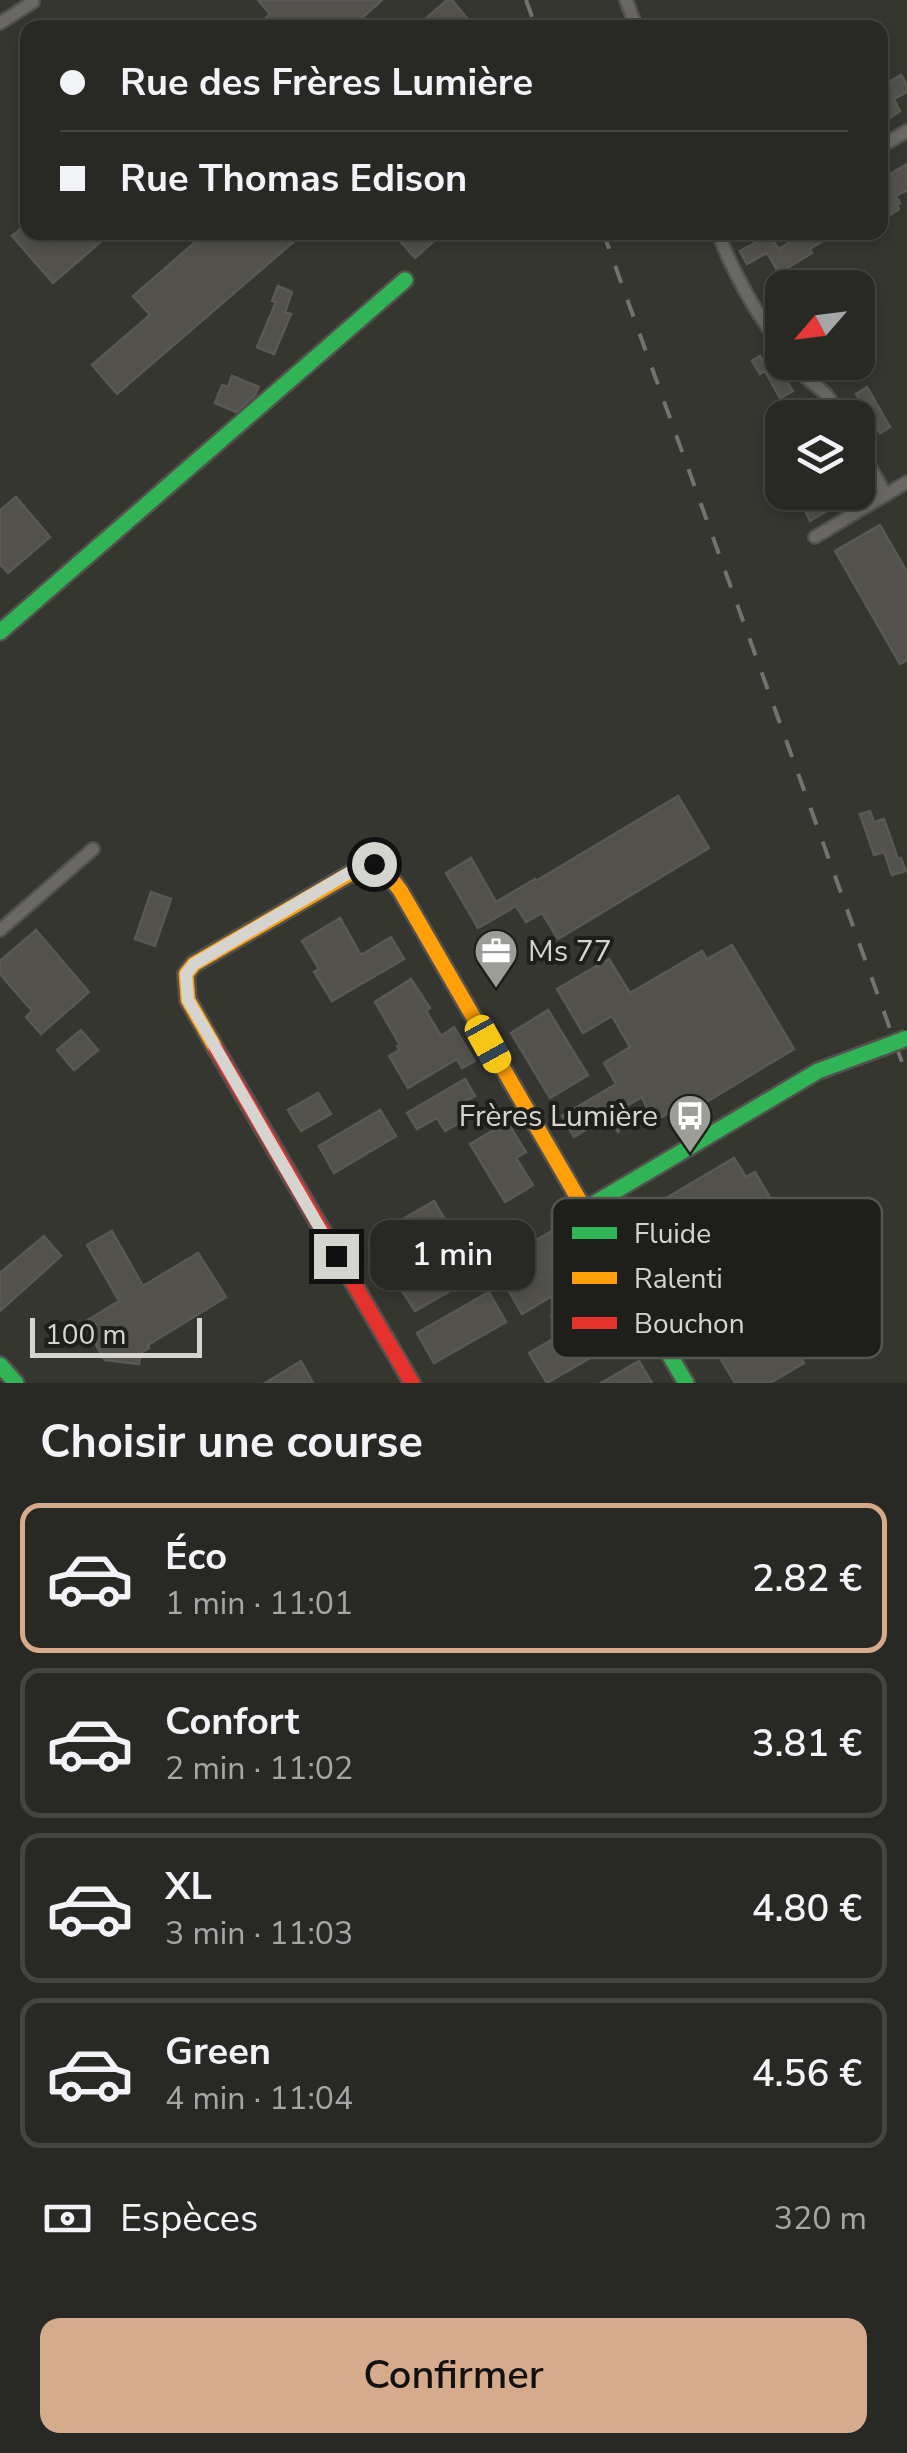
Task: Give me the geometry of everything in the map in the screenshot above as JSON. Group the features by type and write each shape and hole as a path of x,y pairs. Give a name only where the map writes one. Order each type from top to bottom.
{"street":[{"path":"0,23 34,2"},
{"path":"722,240 721,245 765,322"},
{"path":"0,632 405,280"},
{"path":"808,380 830,400"},
{"path":"875,476 886,495"},
{"path":"815,537 907,482"},
{"path":"0,930 93,849"},
{"path":"412,1383 188,1000 186,974 194,964 365,864 384,870 400,890 579,1198"},
{"path":"602,1198 818,1071 907,1038"},
{"path":"672,1358 686,1383"},
{"path":"0,1365 16,1383"}],"building":[{"path":"258,0 382,0 360,20 264,20 270,14"},
{"path":"452,0 468,20 424,20"},
{"path":"901,75 907,92 894,99 900,111 888,119 888,82"},
{"path":"907,164 907,190 896,196 899,209 890,215 888,212 888,175"},
{"path":"20,230 20,240 103,240 53,283 12,236"},
{"path":"198,240 296,240 117,394 92,365 150,315 133,296"},
{"path":"399,240 435,240 415,258"},
{"path":"760,240 774,242 779,249 793,240 825,240 788,270 777,270 767,253 747,264 740,251"},
{"path":"278,286 292,292 285,312 291,314 274,354 257,347 276,302 272,301"},
{"path":"760,356 765,358 765,371 760,374 752,361"},
{"path":"232,376 259,387 236,412 215,403 222,385 228,387"},
{"path":"770,380 785,380 793,391 780,398"},
{"path":"867,387 874,400 860,400 856,394"},
{"path":"875,401 890,427 880,433 875,425"},
{"path":"16,497 50,537 8,573 0,564 0,510"},
{"path":"805,510 828,510 810,521"},
{"path":"880,525 907,572 907,660 900,664 835,551"},
{"path":"678,796 709,848 558,939 542,913 526,922 516,906 478,928 446,873 471,858 496,902"},
{"path":"870,811 874,822 884,819 906,871 892,875 884,852 874,855 860,814"},
{"path":"151,892 171,899 155,946 135,939"},
{"path":"340,918 361,955 391,937 404,959 332,1001 314,972 319,969 302,941"},
{"path":"36,930 89,992 41,1034 26,1017 32,1011 0,974 0,961"},
{"path":"732,945 794,1049 675,1121 669,1113 653,1122 642,1097 613,1114 618,1132 606,1117 574,1137 562,1116 616,1084 604,1063 630,1047 612,1016 583,1033 557,989 609,959 630,993 702,951 707,959"},
{"path":"411,979 430,1008 426,1011 441,1036 454,1027 475,1061 462,1068 457,1059 408,1088 389,1056 400,1045 375,1002"},
{"path":"548,1010 588,1075 550,1098 511,1033"},
{"path":"81,1030 98,1050 74,1070 57,1050"},
{"path":"465,1079 475,1096 467,1100 475,1114 445,1131 437,1118 417,1129 407,1113"},
{"path":"318,1093 331,1114 301,1131 288,1110"},
{"path":"380,1110 396,1136 334,1173 319,1146"},
{"path":"509,1125 526,1152 516,1158 533,1185 505,1202 470,1144"},
{"path":"734,1158 746,1177 755,1172 770,1198 666,1198"},
{"path":"434,1201 478,1275 415,1311 394,1278 403,1272 381,1232"},
{"path":"112,1231 143,1286 198,1253 226,1297 148,1345 139,1364 105,1360 83,1323 119,1301 87,1245"},
{"path":"552,1231 552,1296 522,1314 494,1265"},
{"path":"44,1236 61,1256 0,1311 0,1273"},
{"path":"489,1292 506,1322 434,1363 417,1333"},
{"path":"552,1340 552,1358 590,1358 547,1383 529,1353"},
{"path":"720,1358 801,1358 804,1363 770,1383 735,1383"},
{"path":"301,1361 313,1383 265,1383 280,1374"},
{"path":"639,1361 652,1383 601,1383"}],"railway":[{"path":"526,0 533,20"},
{"path":"606,240 907,1076"}],"traffic: fast":[{"path":"0,632 405,280"},
{"path":"886,1046 907,1038"},
{"path":"604,1198 818,1071 886,1046"},
{"path":"671,1358 686,1383"},
{"path":"0,1365 16,1383"}],"traffic: slow":[{"path":"216,1049 188,1000 186,974 194,964 365,865 376,868 400,890 578,1198"}],"traffic: jam":[{"path":"216,1049 412,1383"}],"place":[{"name":"Ms 77","path":"496,989"},
{"name":"Frères Lumière","path":"690,1154"}],"route":[{"path":"336,1256 188,1000 186,974 194,964 227,943 365,864 374,864"}]}
